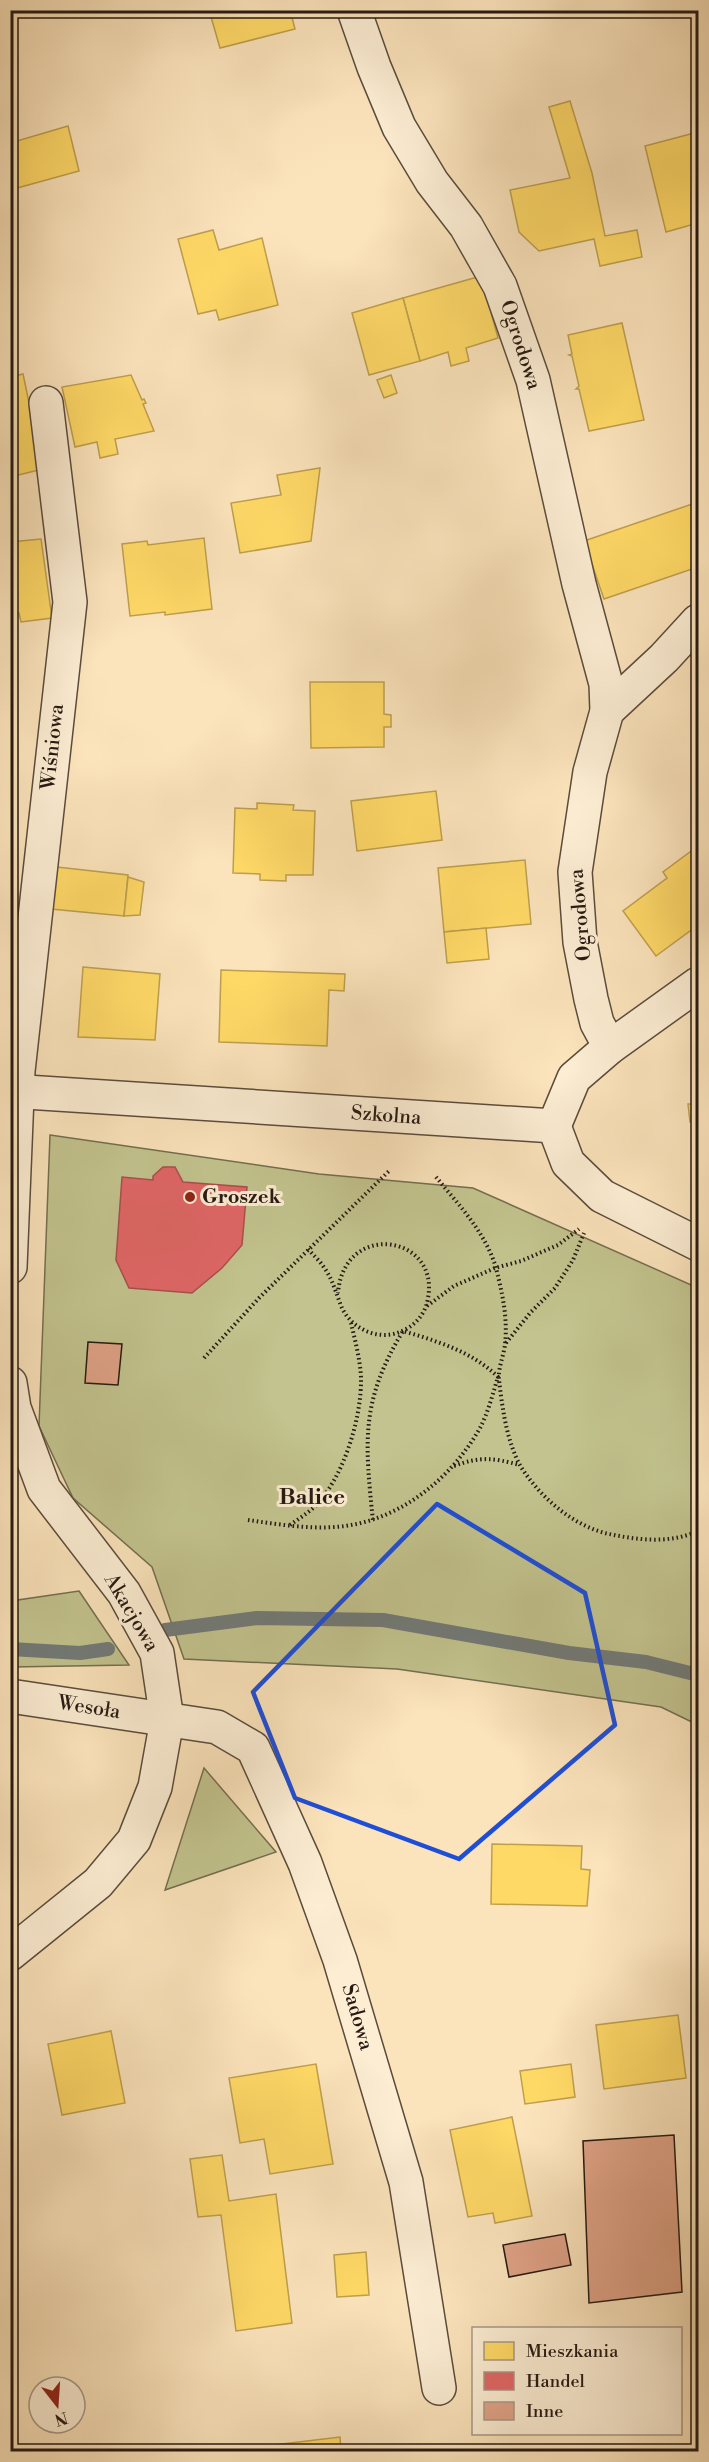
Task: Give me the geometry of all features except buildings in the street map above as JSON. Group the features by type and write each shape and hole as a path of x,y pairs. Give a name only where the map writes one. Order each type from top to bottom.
{"street":[{"name":"Ogrodowa","path":"354,10 399,127 432,182 466,226 500,286 533,380 579,584 606,684 607,711 590,772 575,872 580,942 591,999 597,1023 610,1047"},
{"name":"Wiśniowa","path":"13,1091 70,602 46,403"},
{"path":"607,711 664,658 699,621"},
{"path":"699,984 610,1047 574,1078 554,1126 568,1163 602,1196 699,1244"},
{"path":"10,1267 13,1091"},
{"name":"Szkolna","path":"13,1091 119,1100 554,1126"},
{"name":"Akacjowa","path":"10,1383 14,1408 44,1489 124,1593 157,1653 167,1720 155,1787 134,1840 98,1883 10,1954"},
{"name":"Wesoła","path":"10,1696 167,1720"},
{"name":"Sadowa","path":"167,1720 217,1727 253,1748 305,1863 340,1960 406,2182 439,2388"}],"path":[{"path":"204,1358 258,1298 389,1171"},
{"path":"248,1520 289,1526 334,1527 373,1521 417,1499 454,1466 481,1427 498,1377 505,1343 505,1302 495,1268 473,1223 436,1177"},
{"path":"373,1521 366,1456 368,1413 385,1361 403,1331 421,1316 427,1306 454,1286 495,1268 521,1262 558,1245 583,1229 573,1260 555,1288 530,1312 505,1343"},
{"path":"338,1293 339,1278 345,1264 355,1253 368,1246 383,1243 398,1245 422,1263 429,1284 427,1306"},
{"path":"289,1526 314,1508 332,1482 358,1419 361,1376 351,1322 342,1308 338,1293 324,1266 308,1249"},
{"path":"351,1322 375,1335 390,1335 403,1331 440,1341 486,1364 498,1377 508,1432 520,1466 538,1490 559,1509 597,1531 641,1540 667,1539 699,1531"},
{"path":"454,1466 475,1458 495,1459 520,1466"}],"highlighted area":[{"path":"437,1504 585,1593 615,1725 459,1859 295,1798 253,1692"}],"green space":[{"path":"50,1135 319,1174 473,1188 698,1288 698,1725 661,1707 397,1669 184,1659 152,1567 73,1498 39,1426"},
{"path":"79,1591 129,1665 11,1667 11,1601"},
{"path":"204,1768 276,1852 165,1890"}],"waterway":[{"path":"165,1630 257,1618 383,1620 569,1653 646,1662 698,1675"},
{"path":"10,1649 80,1653 108,1649"}],"place":[{"name":"Groszek","path":"190,1197"}],"district":[{"name":"Balice","path":"312,1497"}]}
